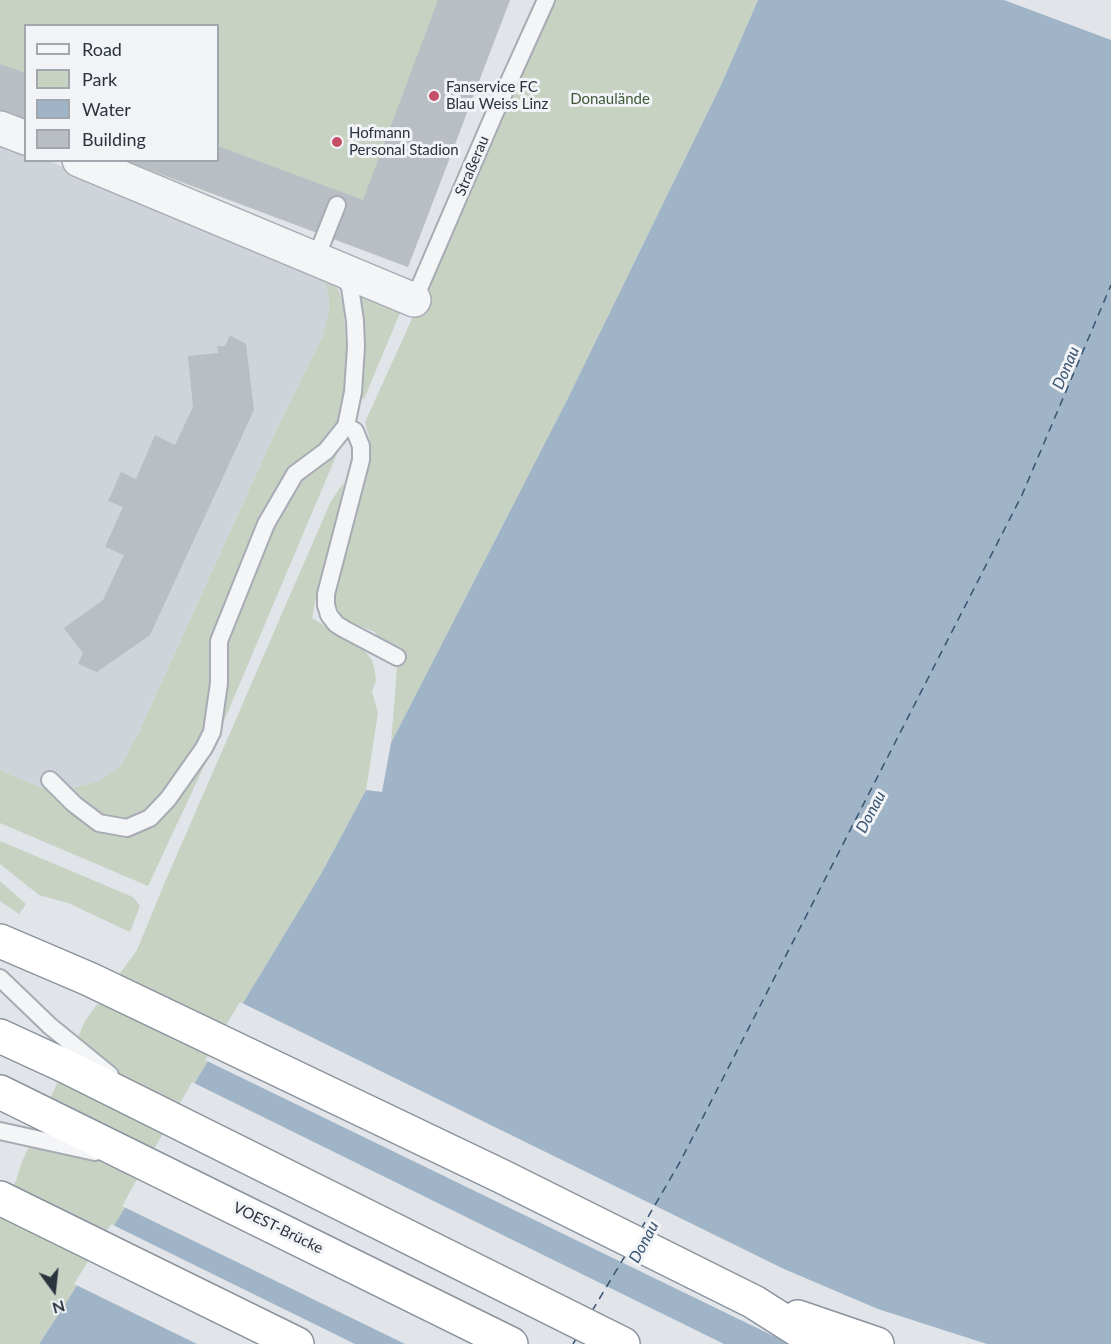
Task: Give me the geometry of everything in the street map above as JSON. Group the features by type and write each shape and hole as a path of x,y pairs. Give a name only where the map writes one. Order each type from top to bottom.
{"highway":[{"path":"0,928 89,979"},
{"path":"0,941 89,979 501,1176 754,1302 820,1344"},
{"path":"0,1036 69,1056 159,1113 623,1344"},
{"name":"VOEST-Brücke","path":"0,1092 38,1125 148,1164 511,1344"},
{"path":"0,1198 297,1344"},
{"path":"754,1302 877,1344"}],"street":[{"path":"0,128 24,137"},
{"path":"84,162 414,300"}],"lane":[{"name":"Straßerau","path":"414,300 546,0"},
{"path":"50,780 74,804 99,823 127,828 150,818 168,799 204,748 218,735 219,641 266,524 295,474 326,450 346,426 353,392 355,321 350,287 327,263 337,205"},
{"path":"346,426 355,431 361,446 361,460 326,594 326,604 329,615 336,624 397,657"},
{"path":"0,978 27,1005 69,1056"},
{"path":"0,1131 38,1125"}],"shaded area":[{"path":"0,141 24,151 24,162 51,162 275,256 323,279 329,296 329,311 323,335 274,435 138,734 120,767 99,781 54,793 0,770"}],"green space":[{"name":"Hofmann Personal Stadion","path":"0,0 510,0 408,267 127,162 219,162 219,24 24,24 24,124 0,114"},
{"name":"Donaulände","path":"552,0 758,0 721,85 567,400 391,743 397,669 375,632 342,618 335,602 334,592 370,455 370,441 365,422"},
{"path":"323,279 335,283 344,309 347,360 341,416 343,425 339,449 213,747 148,886 0,823 0,770 54,793 99,781 120,767 138,734 274,435 323,335 329,311 329,296"},
{"path":"359,287 405,301 364,399 360,397 365,335"},
{"path":"344,482 330,551 319,582 312,618 364,650 372,660 376,681 372,691 378,713 366,790 321,874 197,1079 126,1206 39,1344 0,1344 0,1205 16,1181 21,1164 85,1021 137,950 331,501"},
{"path":"0,841 133,897 140,906 130,932 68,903 39,895 0,864"},
{"path":"0,881 26,904 19,914 0,901"}],"water":[{"name":"Donau","path":"758,0 1111,0 1111,1344 39,1344 126,1206 197,1079 321,874 366,790 382,792 391,743 567,400 721,85"}],"pier":[{"path":"1004,0 1111,0 1111,40"},
{"path":"240,1002 784,1269 878,1309 987,1344 790,1344 205,1060"},
{"path":"192,1082 724,1344 405,1344 122,1206"},
{"path":"111,1224 355,1344 197,1344 74,1284"}],"building":[{"path":"438,0 510,0 408,267 129,162 219,162 219,146 363,200"},
{"path":"0,64 24,72 24,123 0,114"},
{"path":"230,335 246,344 254,410 150,635 97,672 78,664 83,653 64,628 103,600 124,555 105,547 123,507 108,501 121,472 136,479 155,435 175,445 193,407 188,356 218,353 217,346 225,346"}],"ferry route":[{"path":"641,1229 680,1162 1022,495 1111,285"},
{"path":"592,1311 625,1256"},
{"path":"573,1344 576,1339"}],"place":[{"name":"Fanservice FC Blau Weiss Linz","path":"434,96"},
{"name":"Hofmann Personal Stadion","path":"337,142"}]}
